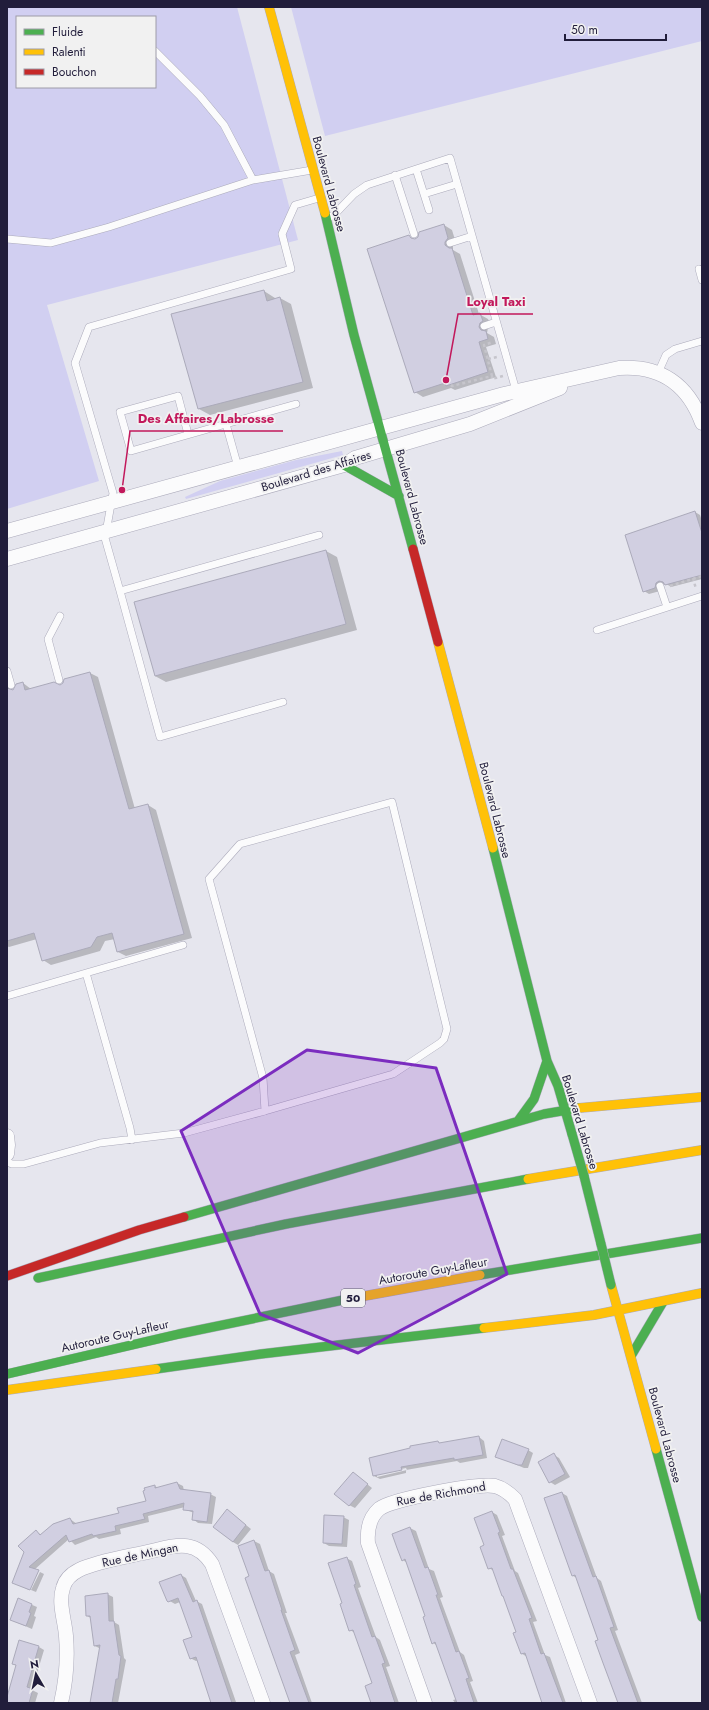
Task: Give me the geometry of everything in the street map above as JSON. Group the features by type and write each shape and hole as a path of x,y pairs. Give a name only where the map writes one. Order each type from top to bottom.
{"main road":[{"name":"Boulevard Labrosse","path":"269,7 326,218 354,335 484,811 547,1061 558,1086 572,1134 610,1285 631,1356 702,1617"},
{"path":"344,465 399,496"},
{"path":"518,1121 534,1099 547,1061"},
{"path":"7,1276 146,1228 518,1121 565,1109 702,1097"},
{"path":"29,1280 207,1240 345,1212 506,1182 702,1150"},
{"name":"Autoroute Guy-Lafleur","path":"7,1374 178,1334 339,1300 458,1278 702,1238"},
{"path":"7,1390 261,1354 594,1316 702,1293"},
{"path":"631,1356 664,1302"}],"street":[{"name":"Boulevard des Affaires","path":"7,532 516,391 596,373 628,368 645,369 667,377 681,388 694,404 702,423"},
{"name":"Boulevard des Affaires","path":"7,558 344,465 355,458 470,424 596,373"},
{"path":"7,1136 7,1154"},
{"name":"Rue de Richmond","path":"425,1703 368,1543 367,1532 369,1523 378,1510 395,1501 487,1485 502,1488 515,1499 590,1703"},
{"name":"Rue de Mingan","path":"61,1703 65,1688 67,1654 61,1594 66,1580 72,1574 86,1567 164,1548 182,1546 196,1548 202,1552 212,1564 263,1703"}],"lane":[{"path":"156,52 200,96 224,125 253,180"},
{"path":"326,218 334,215 354,194 367,185 450,158 520,405"},
{"path":"416,169 429,210"},
{"path":"7,238 51,243 109,228 253,180 312,170"},
{"path":"395,175 414,234"},
{"path":"424,194 457,184"},
{"path":"283,702 160,737 105,538 113,493 75,363 89,327 291,269 282,234 295,205 320,198"},
{"path":"450,243 472,236"},
{"path":"699,269 702,280"},
{"path":"484,326 496,322"},
{"path":"658,373 666,355 675,349 702,341"},
{"path":"188,434 178,396 120,412 131,451 296,404"},
{"path":"226,424 238,467"},
{"path":"120,591 319,535"},
{"path":"660,586 667,607"},
{"path":"597,630 702,596"},
{"path":"59,680 48,639 60,616"},
{"path":"7,671 11,685"},
{"path":"7,1162 12,1164 24,1164 88,1146 184,1133 265,1111 393,1074 440,1043 444,1038 447,1028 392,802 240,844 209,879 263,1078 265,1111"},
{"path":"7,996 183,945"},
{"path":"86,973 130,1128 132,1140"}],"path":[{"path":"494,342 484,345 492,379 504,376"},
{"path":"451,384 452,386 492,376"},
{"path":"677,584 702,576"}],"highlighted area":[{"path":"307,1050 436,1068 507,1274 358,1353 260,1314 181,1131"}],"shaded area":[{"path":"7,7 237,7 298,240 47,305 99,481 7,509"},
{"path":"291,7 702,7 702,41 325,136"},
{"path":"342,451 343,455 186,499 185,497 220,481 296,460"}],"building":[{"path":"444,224 448,238 445,245 452,248 473,315 480,313 483,321 480,323 479,327 481,330 486,331 488,339 479,342 488,372 446,386 445,383 414,393 367,249 409,235 411,238 415,239 418,237 419,232"},
{"path":"264,290 267,301 280,297 303,382 198,409 171,314"},
{"path":"695,511 702,533 702,575 665,585 663,582 659,581 656,583 655,588 643,592 625,535"},
{"path":"326,550 346,624 155,676 134,602"},
{"path":"90,672 129,809 148,804 184,934 117,952 112,933 97,937 91,947 42,961 34,933 7,941 7,688 13,690 16,684 23,682 25,690 54,682 60,685 63,683 64,679"},
{"path":"479,1436 483,1455 454,1460 454,1458 401,1467 402,1470 373,1476 369,1458 410,1448 410,1446"},
{"path":"502,1439 529,1449 522,1465 495,1457"},
{"path":"554,1453 565,1474 549,1483 538,1462"},
{"path":"353,1472 368,1484 349,1506 334,1494"},
{"path":"177,1482 180,1489 211,1493 207,1522 192,1520 193,1511 183,1510 184,1503 143,1514 145,1519 115,1526 116,1531 93,1536 92,1534 69,1542 66,1535 29,1567 39,1570 30,1590 12,1583 24,1552 18,1546 36,1530 40,1535 53,1524 70,1518 73,1524 119,1513 117,1508 146,1501 143,1491 145,1490 144,1488 155,1485 155,1488"},
{"path":"562,1492 593,1577 596,1576 614,1627 610,1628 638,1703 618,1703 595,1641 598,1640 575,1575 572,1576 544,1498"},
{"path":"227,1509 246,1525 233,1542 213,1527"},
{"path":"492,1511 511,1569 513,1569 532,1618 529,1619 541,1654 544,1653 563,1703 542,1703 525,1653 521,1654 513,1633 516,1632 492,1568 488,1569 480,1547 484,1545 474,1518"},
{"path":"324,1515 344,1516 342,1544 323,1543"},
{"path":"410,1527 425,1568 428,1567 456,1652 459,1651 469,1678 466,1679 474,1703 457,1703 435,1642 432,1644 423,1617 425,1616 405,1559 402,1561 397,1548 392,1534"},
{"path":"254,1540 265,1571 269,1570 295,1650 290,1652 309,1703 290,1703 245,1578 249,1576 238,1546"},
{"path":"347,1557 356,1584 354,1585 372,1637 375,1636 385,1663 382,1664 395,1703 371,1703 365,1686 372,1683 353,1630 349,1631 340,1604 342,1603 328,1563"},
{"path":"181,1574 193,1602 197,1600 232,1703 211,1703 196,1657 190,1659 183,1640 192,1637 178,1598 168,1602 159,1582"},
{"path":"108,1593 109,1621 114,1621 119,1655 121,1656 118,1679 116,1679 112,1703 90,1703 100,1645 94,1646 90,1616 86,1616 85,1596"},
{"path":"18,1598 32,1604 29,1612 31,1613 26,1626 10,1620"},
{"path":"19,1640 39,1646 27,1687 33,1689 29,1703 7,1703 7,1697 16,1665 12,1664"}],"traffic: fast":[{"path":"325,213 354,335 413,549"},
{"path":"344,465 399,496"},
{"path":"493,848 547,1061 558,1086 572,1134"},
{"path":"518,1121 534,1099 547,1061"},
{"path":"184,1217 544,1114 579,1108"},
{"path":"572,1134 584,1176"},
{"path":"584,1176 601,1244"},
{"path":"38,1278 286,1224 528,1179"},
{"path":"480,1275 702,1238"},
{"path":"601,1244 611,1285"},
{"path":"7,1374 179,1334 348,1299"},
{"path":"631,1356 663,1302"},
{"path":"156,1369 261,1354 484,1328"},
{"path":"656,1449 702,1617"}],"traffic: slow":[{"path":"269,7 325,213"},
{"path":"438,642 493,848"},
{"path":"579,1108 702,1097"},
{"path":"528,1179 702,1150"},
{"path":"348,1299 480,1275"},
{"path":"611,1285 656,1449"},
{"path":"484,1328 594,1315 702,1293"},
{"path":"7,1390 156,1369"}],"traffic: jam":[{"path":"413,549 438,642"},
{"path":"7,1276 139,1230 184,1217"}],"place":[{"name":"Loyal Taxi","path":"446,380"},
{"name":"Des Affaires/Labrosse","path":"122,490"}]}
